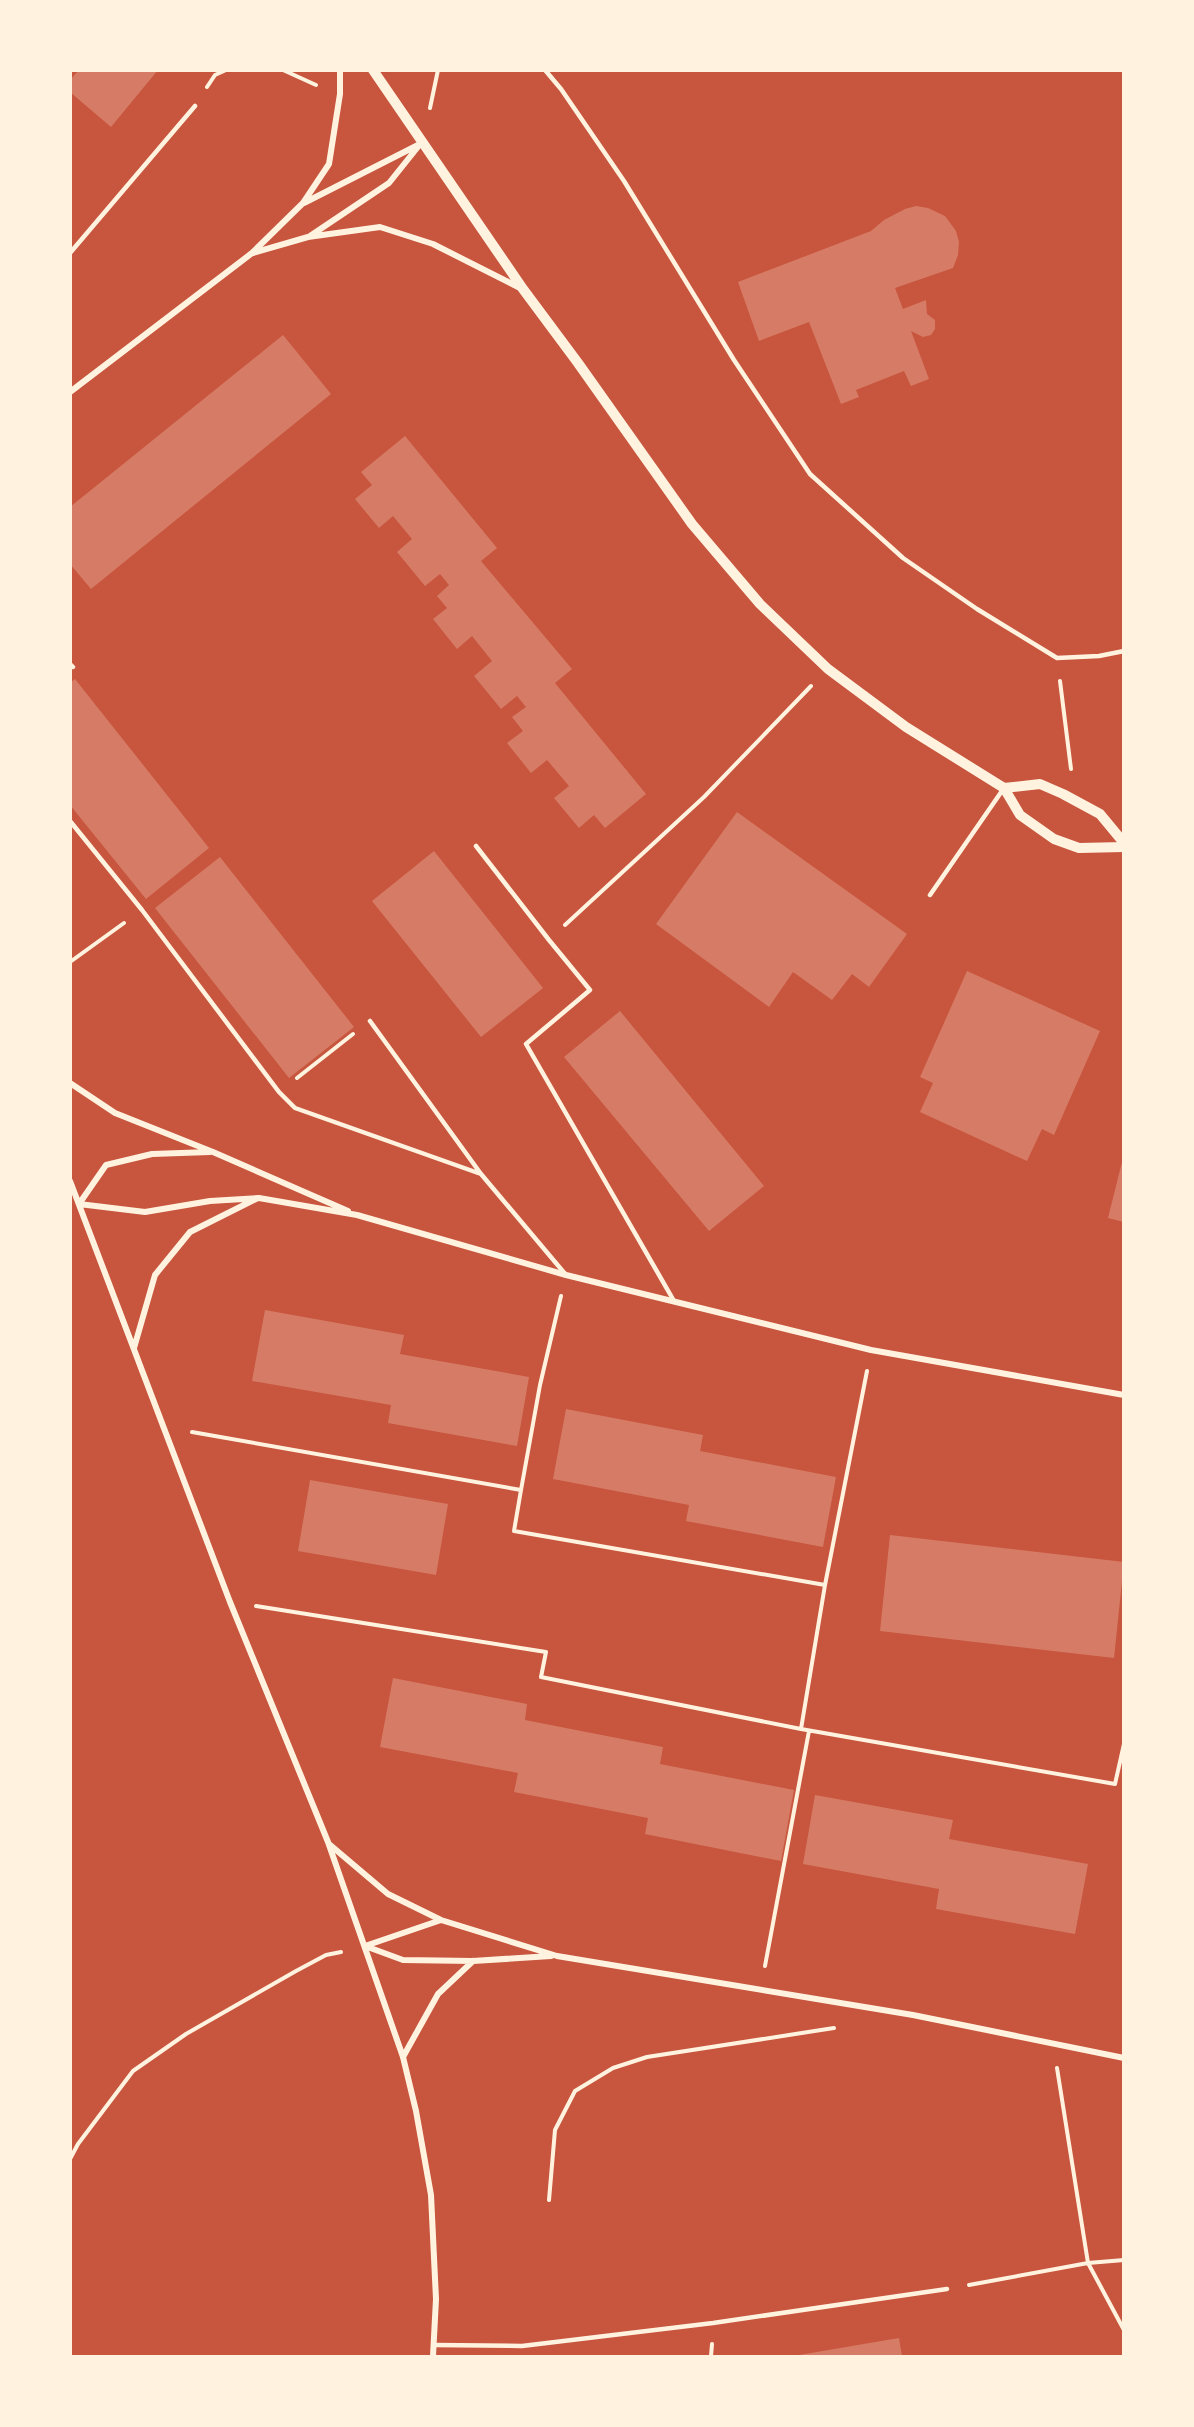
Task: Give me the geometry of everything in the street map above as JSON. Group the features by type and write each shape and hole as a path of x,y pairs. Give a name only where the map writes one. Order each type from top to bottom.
{"street":[{"path":"70,392 252,254 303,203 329,164 340,94 340,70"},
{"path":"373,70 522,289 578,363 692,524 760,604 828,669 906,728 1004,788 1020,815 1054,840 1079,848 1124,845"},
{"path":"303,203 421,143"},
{"path":"308,237 389,183 421,143"},
{"path":"252,254 308,237 380,226 433,243 522,289"},
{"path":"1004,788 1040,784 1075,800 1100,814 1124,845"},
{"path":"70,1083 115,1113 213,1152 357,1215"},
{"path":"80,1204 106,1165 152,1154 213,1152"},
{"path":"70,1181 230,1602 328,1842 403,2057 416,2111 430,2194 436,2299 433,2356"},
{"path":"80,1204 145,1212 210,1201 258,1198 357,1215 566,1275 871,1350 1124,1395"},
{"path":"134,1349 155,1275 190,1232 258,1198"},
{"path":"328,1842 388,1894 441,1920 558,1956 913,2015 1124,2058"},
{"path":"365,1946 441,1920"},
{"path":"365,1946 403,1960 473,1961 558,1956"},
{"path":"403,2057 438,1994 473,1961"}],"lane":[{"path":"544,70 561,89 624,181 734,360 810,474 903,558 977,609 1057,658 1099,656 1124,651"},
{"path":"70,253 195,106"},
{"path":"930,896 1004,788"},
{"path":"70,820 142,910 279,1092 295,1108 481,1174"},
{"path":"476,846 590,990 526,1044 674,1301"},
{"path":"370,1021 481,1174 566,1275"},
{"path":"434,2345 522,2346 702,2324 947,2289"}],"path":[{"path":"283,70 301,80"},
{"path":"1057,658 1075,800"},
{"path":"549,940 704,797 828,669"},
{"path":"70,962 142,910"},
{"path":"279,1092 370,1021"},
{"path":"566,1275 540,1384 514,1531 825,1585"},
{"path":"801,1730 825,1585 871,1350"},
{"path":"165,1427 521,1490"},
{"path":"230,1602 546,1652 542,1677 801,1730 1115,1784 1124,1744"},
{"path":"760,1991 809,1731"},
{"path":"70,2159 78,2144 133,2071 186,2034 296,1971 326,1955 365,1946"},
{"path":"549,2200 555,2130 575,2091 613,2068 647,2058 843,2026"},
{"path":"1053,2043 1088,2263 1124,2330"},
{"path":"947,2289 1088,2263 1124,2260"}],"building":[{"path":"79,70 158,70 111,127 70,92 70,80"},
{"path":"916,206 928,208 945,216 956,231 959,242 958,255 953,268 895,288 903,309 926,300 927,314 935,320 935,329 931,335 923,337 911,331 929,379 911,386 904,371 856,390 859,397 841,404 809,322 759,341 738,282 871,231 884,220"},
{"path":"283,335 331,394 91,589 70,564 70,507"},
{"path":"405,436 497,548 481,561 572,669 555,683 646,794 605,828 594,815 579,828 554,798 569,786 547,760 531,773 507,743 523,731 512,717 526,707 517,696 501,709 474,676 492,661 472,636 457,649 433,619 447,608 437,596 449,585 440,574 425,586 397,552 412,539 393,516 379,528 355,499 372,485 361,472"},
{"path":"75,679 209,848 146,899 70,805 70,683"},
{"path":"737,812 907,934 869,987 852,974 832,1000 793,972 769,1007 656,924"},
{"path":"434,851 543,988 481,1037 372,901"},
{"path":"220,857 354,1027 289,1078 155,908"},
{"path":"967,971 1100,1031 1054,1135 1042,1129 1027,1161 920,1112 933,1083 920,1077"},
{"path":"620,1011 764,1186 709,1231 564,1057"},
{"path":"1124,1158 1124,1222 1108,1218"},
{"path":"265,1310 404,1335 400,1354 529,1377 517,1446 388,1423 391,1405 252,1381"},
{"path":"566,1409 703,1435 700,1451 836,1477 823,1547 686,1521 689,1505 553,1479"},
{"path":"310,1480 448,1504 436,1575 298,1551"},
{"path":"890,1535 1124,1562 1114,1658 880,1631"},
{"path":"393,1678 527,1704 525,1720 663,1747 660,1764 794,1790 781,1861 645,1834 648,1818 514,1792 518,1773 380,1747"},
{"path":"815,1795 953,1820 949,1839 1088,1864 1075,1934 936,1909 939,1889 803,1864"},
{"path":"899,2338 902,2356 799,2356 799,2355"}]}
